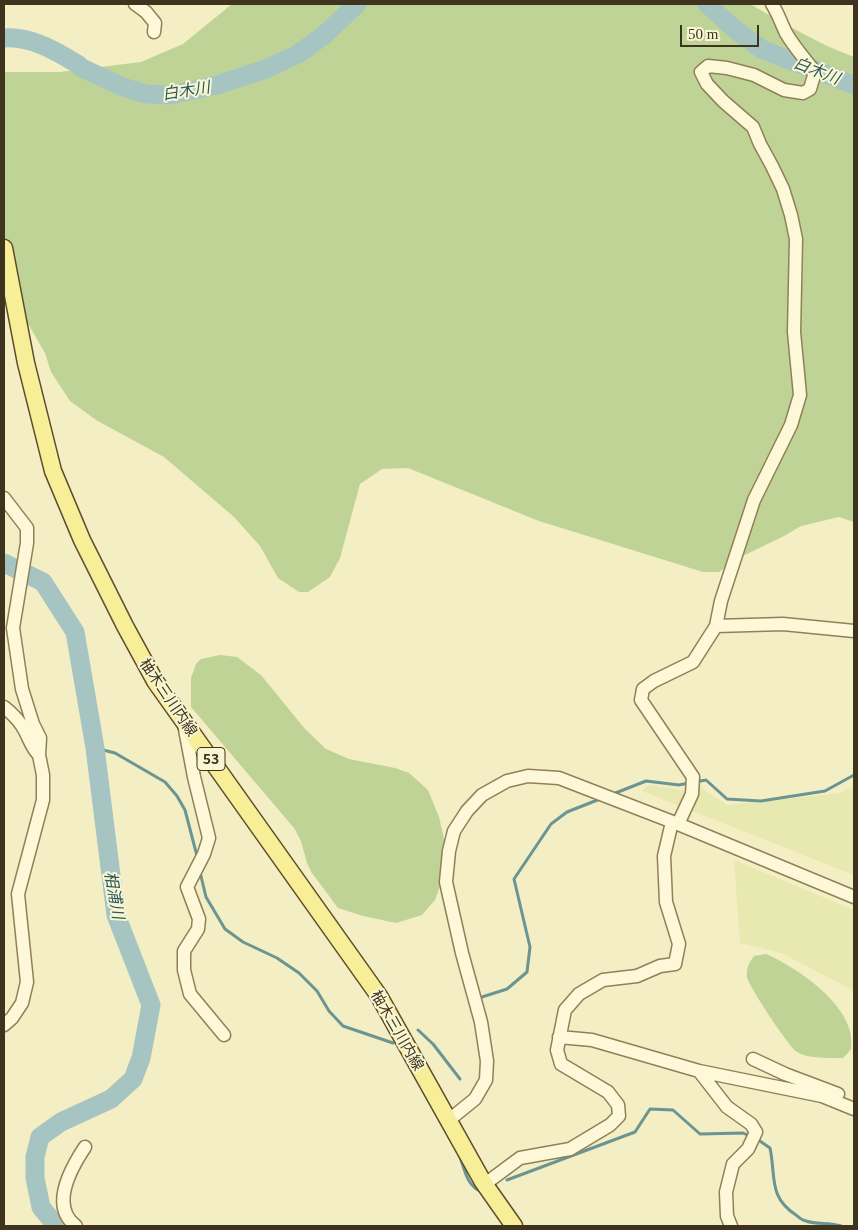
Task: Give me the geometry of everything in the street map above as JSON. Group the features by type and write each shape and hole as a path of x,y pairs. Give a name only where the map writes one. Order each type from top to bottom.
{"main road":[{"name":"柚木三川内線","path":"4,248 26,363 53,471 82,540 125,626 155,680 379,996 485,1184 514,1226"}],"street":[{"path":"135,4 146,12 155,23 154,32"},
{"path":"485,1184 520,1158 570,1149 610,1124 619,1116 618,1106 608,1092 561,1064 557,1050 565,1010 579,994 603,980 637,976 660,966 675,964 679,944 666,902 664,856 675,823 692,794 693,777 641,700 643,689 693,662 716,626 721,602 754,500 791,425 800,395 794,332 796,239 791,215 783,189 753,127 723,101 707,84 701,72 708,66 726,68 754,75 784,90 803,93 810,88 815,72 796,49 785,31 778,12 772,4"},
{"path":"4,498 27,528 27,543 13,628 22,689 33,724 40,738 39,755 44,775 43,800 18,894 27,982 22,1003 12,1018 4,1025"},
{"path":"716,626 783,624 854,631"},
{"path":"4,707 15,716 26,732 32,748 39,755"},
{"path":"183,719 208,838 204,854 187,887 199,919 198,929 184,951 184,970 190,994 224,1035"},
{"path":"449,1120 474,1100 486,1080 487,1061 480,1022 446,882 449,850 454,831 467,811 482,795 507,781 528,776 559,778 675,823 854,897"},
{"path":"559,1037 592,1040 700,1071 822,1096 854,1108"},
{"path":"753,1059 854,1101"},
{"path":"700,1071 726,1108 751,1124 756,1132 748,1149 733,1164 726,1192 727,1216 731,1226"},
{"path":"76,1226 65,1212 64,1198 71,1168 85,1147"}],"green space":[{"path":"232,4 750,4 814,40 854,57 854,522 839,517 801,526 745,555 719,572 703,572 539,521 408,468 382,469 360,484 340,558 330,577 308,592 299,592 278,578 260,546 234,517 164,457 96,420 70,401 51,372 45,353 4,282 4,72 60,72 141,62 183,44"},
{"path":"220,655 237,657 261,675 305,729 326,749 349,759 395,768 409,773 428,790 439,817 446,847 442,880 435,900 422,915 396,923 338,908 312,873 301,841 294,828 191,707 191,678 196,664 201,659"},
{"path":"648,785 681,790 700,787 727,805 840,793 854,786 854,875 642,791"},
{"path":"734,860 854,910 854,992 781,953 740,943"},
{"path":"766,954 793,968 835,1004 845,1018 851,1033 851,1049 843,1058 820,1058 801,1054 786,1039 761,1003 747,977 748,966 754,956"}],"waterway":[{"name":"白木川","path":"4,38 24,39 34,42 52,50 80,67 123,87 146,94 170,95 217,85 266,69 298,54 323,36 357,4"},
{"name":"白木川","path":"707,4 738,32 763,50 854,85"},
{"name":"相浦川","path":"4,563 43,582 75,632 95,748 116,915 151,1005 141,1058 133,1079 111,1099 61,1122 40,1137 35,1157 35,1178 41,1207 56,1226"},
{"path":"95,748 115,753 165,782 177,796 185,810 197,856"},
{"path":"695,782 706,780 727,799 761,801 825,791 854,775"},
{"path":"613,794 646,781 679,785 689,783"},
{"path":"482,997 507,989 527,972 530,947 514,879 551,824 567,812 600,799"},
{"path":"200,872 206,897 225,929 243,942 277,958 299,973 317,991 329,1011 343,1026 393,1043"},
{"path":"418,1030 433,1044 460,1079"},
{"path":"507,1180 635,1132 650,1109 673,1110 700,1134 743,1133 752,1137"},
{"path":"757,1139 770,1148 777,1193 787,1208 805,1221 841,1226"},
{"path":"460,1157 470,1182 482,1192"}]}
